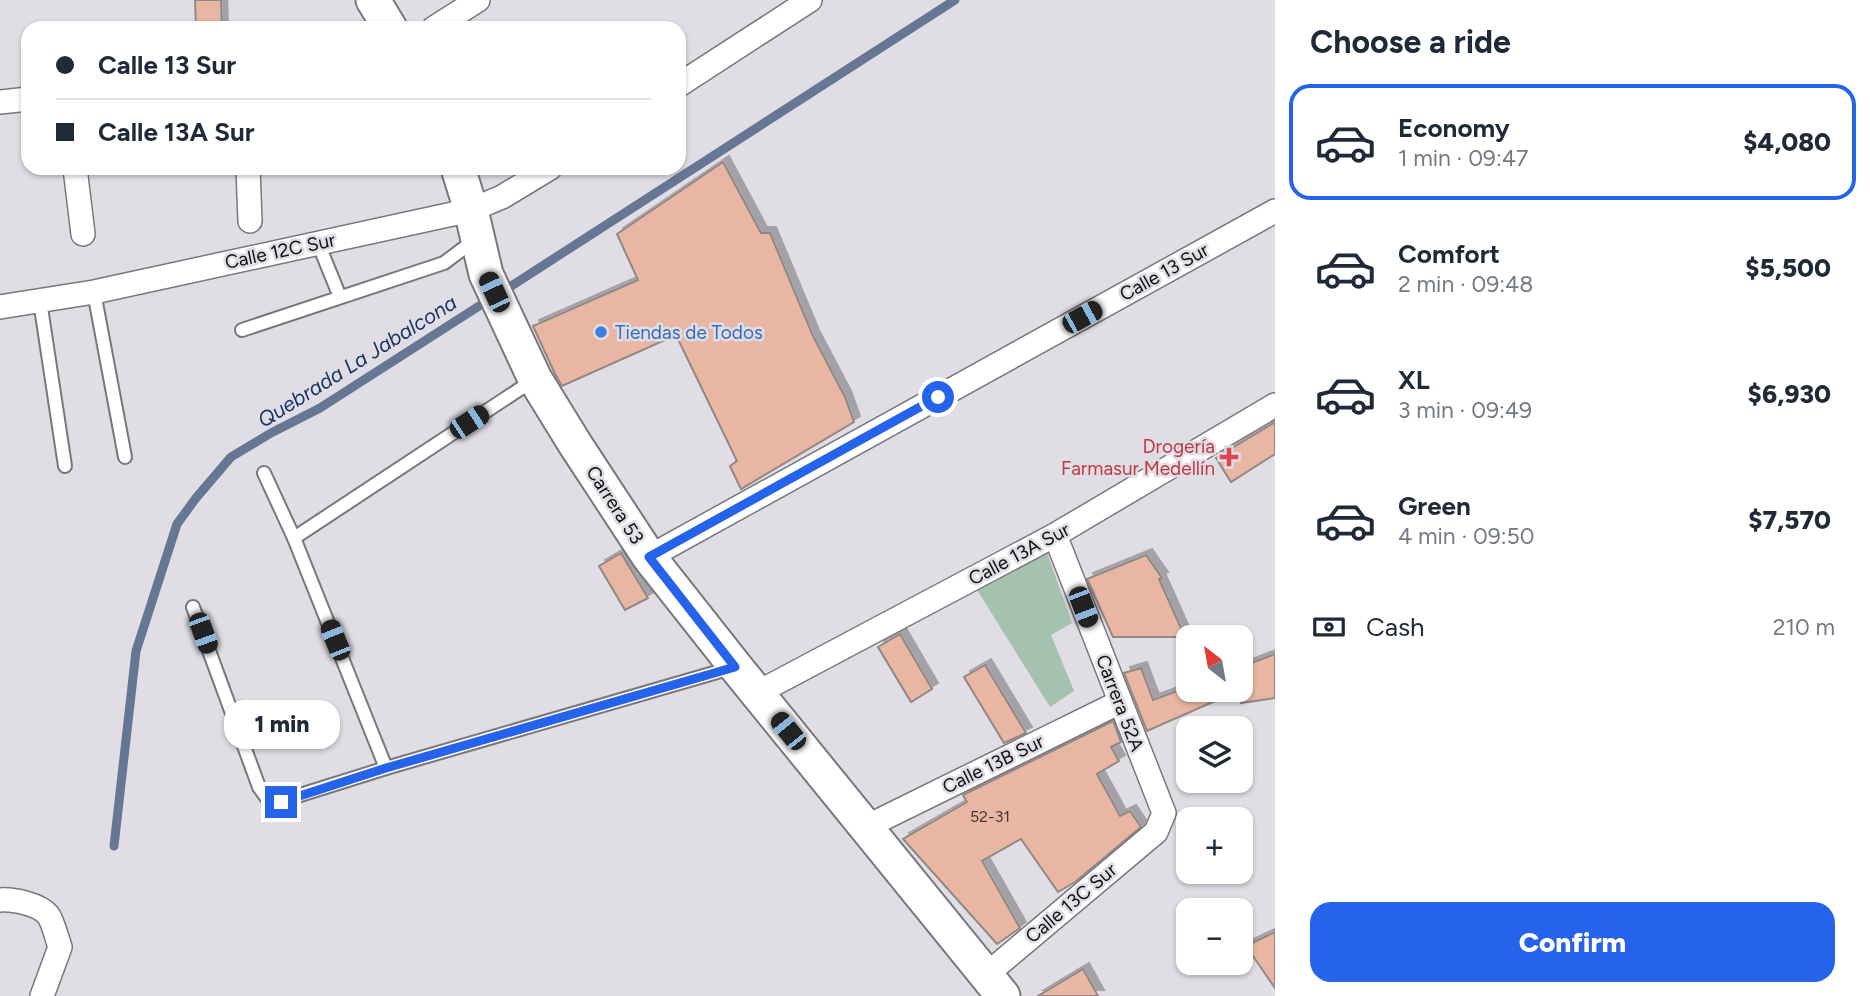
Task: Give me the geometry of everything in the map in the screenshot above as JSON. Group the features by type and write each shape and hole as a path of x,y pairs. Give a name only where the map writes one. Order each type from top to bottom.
{"street":[{"path":"373,0 386,21"},
{"path":"445,21 478,0"},
{"path":"686,80 810,0"},
{"path":"0,102 21,100"},
{"path":"76,175 83,234"},
{"path":"248,175 250,221"},
{"name":"Carrera 53","path":"460,175 486,274 535,379 649,557 735,667 995,985"},
{"name":"Calle 12C Sur","path":"0,307 94,292 318,243 474,224 502,197 538,175"},
{"name":"Calle 13 Sur","path":"649,557 1275,211"},
{"name":"Calle 13A Sur","path":"757,693 1055,535 1275,405"},
{"name":"Carrera 52A","path":"1055,535 1164,813 1156,832"},
{"name":"Calle 13B Sur","path":"866,827 1120,702"},
{"name":"Calle 13C Sur","path":"995,985 1156,832"},
{"path":"0,900 29,904 48,915 60,947 42,996"}],"lane":[{"path":"243,330 444,262 474,224"},
{"path":"318,243 340,297"},
{"path":"94,292 125,457"},
{"path":"40,301 65,466"},
{"path":"294,538 535,379"},
{"path":"264,473 294,538 386,768"},
{"path":"193,607 258,787 269,801 281,802 386,768 735,667"}],"green space":[{"path":"1044,544 1072,623 1051,635 1074,691 1050,707 974,585"}],"building":[{"path":"195,0 221,0 222,21 196,21"},
{"path":"723,162 761,233 770,233 813,336 845,397 854,422 741,489 730,466 737,461 676,335 562,386 533,326 638,280 617,234"},
{"path":"1275,422 1275,454 1231,482 1216,458"},
{"path":"621,553 648,598 625,610 599,566"},
{"path":"1146,555 1162,578 1159,579 1180,625 1176,625 1176,637 1113,637 1087,579"},
{"path":"900,634 932,689 911,702 878,647"},
{"path":"1275,654 1275,698 1253,701 1253,662"},
{"path":"985,665 1026,733 1004,743 964,677"},
{"path":"1141,668 1153,700 1176,691 1176,702 1213,702 1147,731 1124,673"},
{"path":"1113,721 1121,742 1111,747 1119,761 1097,774 1120,816 1130,811 1141,827 1075,882 1058,892 1021,839 982,861 1020,928 997,944 903,839 967,802 963,795"},
{"path":"1275,932 1275,988 1253,956 1253,943"},
{"path":"1083,969 1098,996 1038,996"}],"waterway":[{"name":"Quebrada La Jabalcona","path":"686,173 955,0"},
{"name":"Quebrada La Jabalcona","path":"502,292 684,175"},
{"name":"Quebrada La Jabalcona","path":"114,846 136,651 177,524 231,457 320,408 490,299"}],"place":[{"name":"Tiendas de Todos","path":"601,332"},
{"name":"Drogería Farmasur Medellín","path":"1229,457"}],"route":[{"path":"281,802 386,768 735,667 649,557 938,397"}]}
